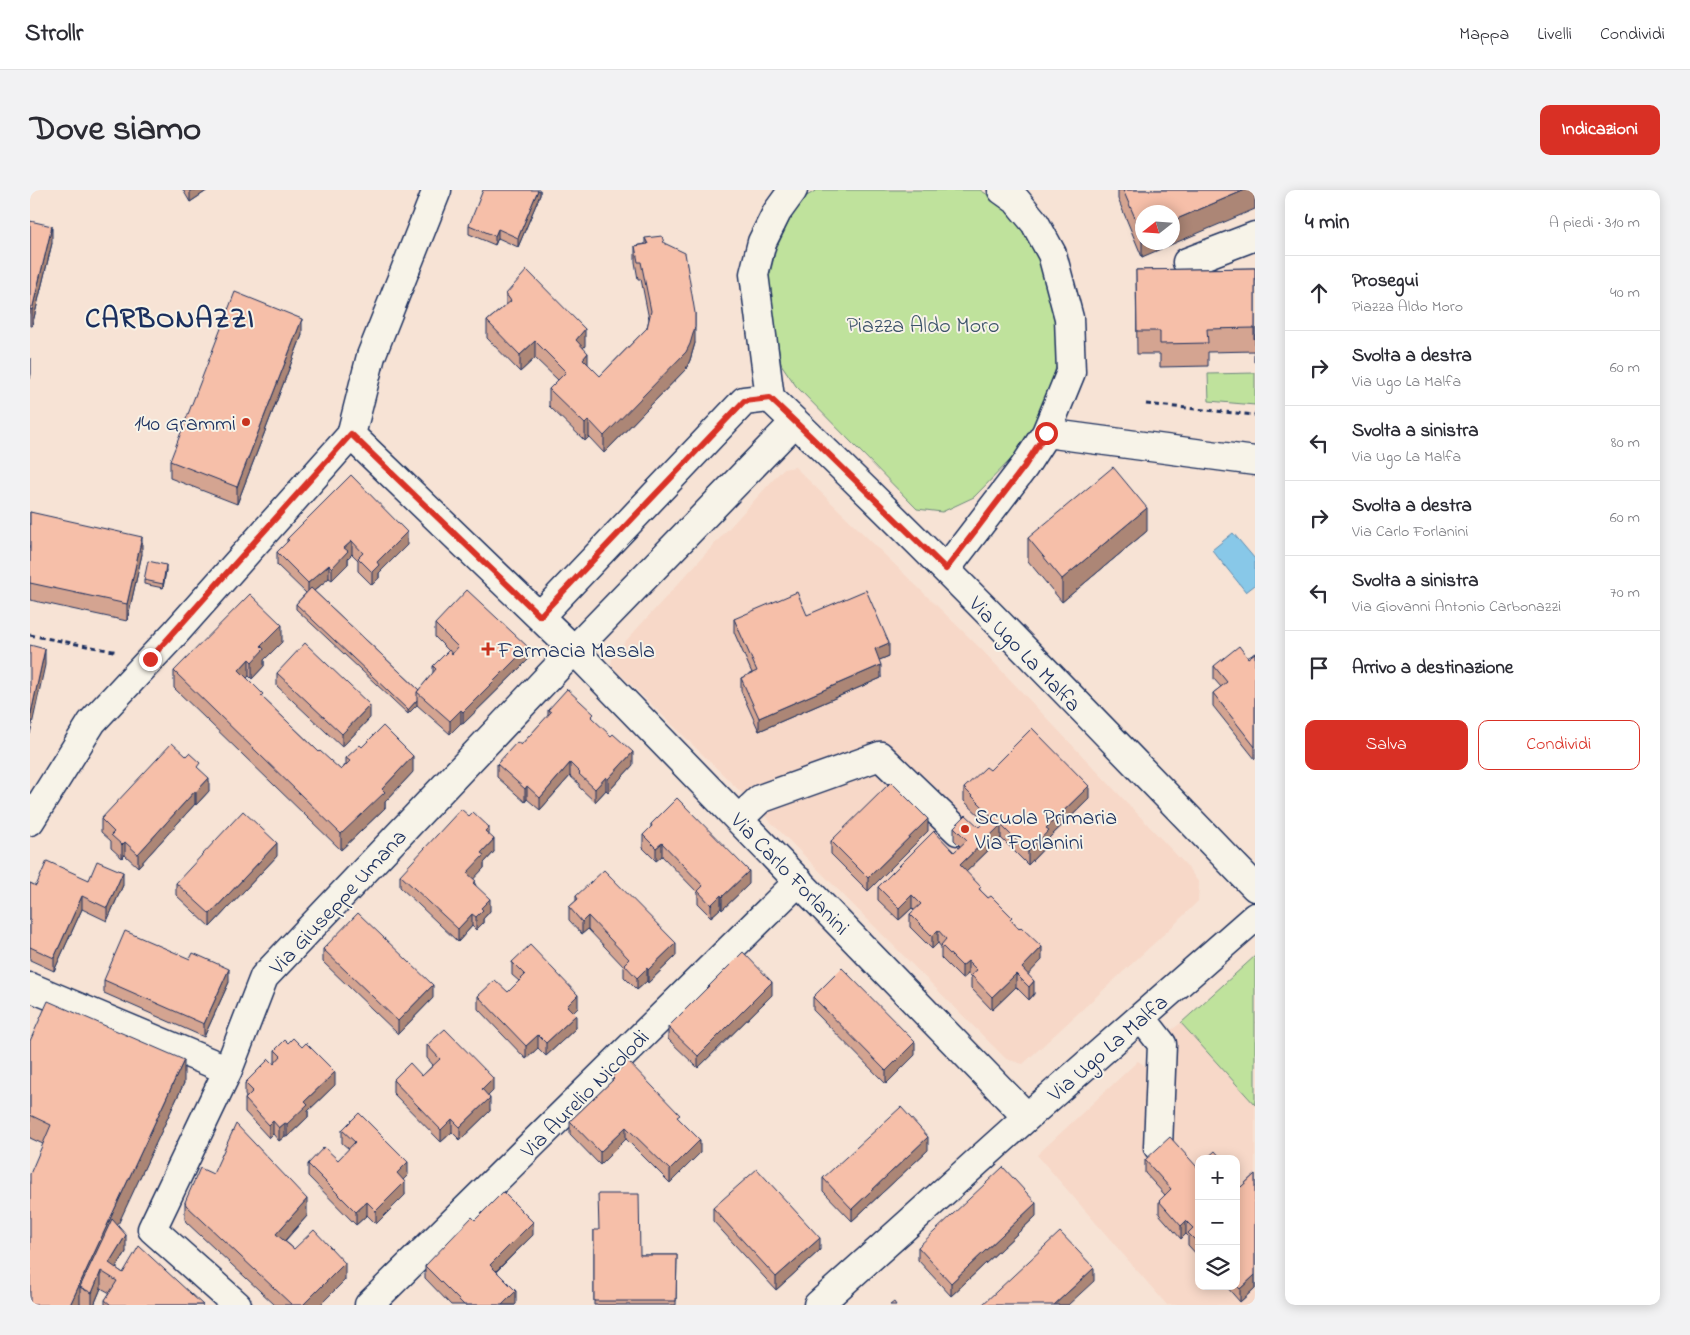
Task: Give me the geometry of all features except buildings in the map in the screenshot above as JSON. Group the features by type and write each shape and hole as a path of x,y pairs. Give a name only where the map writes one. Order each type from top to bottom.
{"street":[{"path":"30,820 39,787 92,722 351,434 371,356 437,190"},
{"path":"540,616 744,401 770,398 754,274 762,242 777,212 793,190"},
{"path":"946,569 1024,467 1046,433 1072,372 1069,318 1052,254 1035,223 1016,200 1002,190"},
{"path":"1187,262 1255,236"},
{"name":"Via Ugo La Malfa","path":"770,398 946,569 1255,887"},
{"path":"574,650 795,422"},
{"path":"1046,433 1255,461"},
{"name":"Via Carlo Forlanini","path":"351,434 574,650 1027,1118"},
{"name":"Via Giuseppe Umana","path":"237,1305 152,1229 228,1070 264,977 574,650"},
{"path":"739,819 760,799 880,756 958,831"},
{"name":"Via Aurelio Nicolodi","path":"369,1305 799,881"},
{"name":"Via Ugo La Malfa","path":"1027,1118 1255,917"},
{"path":"30,987 228,1070"},
{"path":"1141,1018 1162,1044 1158,1147"},
{"path":"818,1305 1027,1118"}],"path":[{"path":"1146,404 1255,415"},
{"path":"30,635 150,659"}],"shaded area":[{"path":"795,467 980,648 1186,865 1199,883 1198,901 1023,1064 1006,1059 743,794 611,665 613,655 783,469"},
{"path":"1181,1023 1255,1105 1255,1305 1167,1305 1037,1155 1138,1061 1151,1070 1169,1070 1170,1031"}],"green space":[{"name":"Piazza Aldo Moro","path":"817,190 980,190 1001,203 1021,225 1046,269 1059,319 1058,359 1047,401 1021,449 974,497 942,512 917,509 796,386 781,364 768,282 776,249 792,215 805,197"},
{"path":"1255,373 1255,405 1209,401 1208,374"},
{"path":"1255,956 1255,1105 1181,1023"}],"water":[{"path":"1233,533 1255,559 1255,585 1246,592 1212,550"}],"place":[{"name":"140 Grammi","path":"246,422"},
{"name":"Farmacia Masala","path":"488,649"},
{"name":"Scuola Primaria Via Forlanini","path":"965,829"}],"district":[{"name":"CARBONAZZI","path":"170,317"}],"route":[{"path":"150,659 351,434 540,616 744,401 770,398 946,569 1024,467 1046,433"}]}
